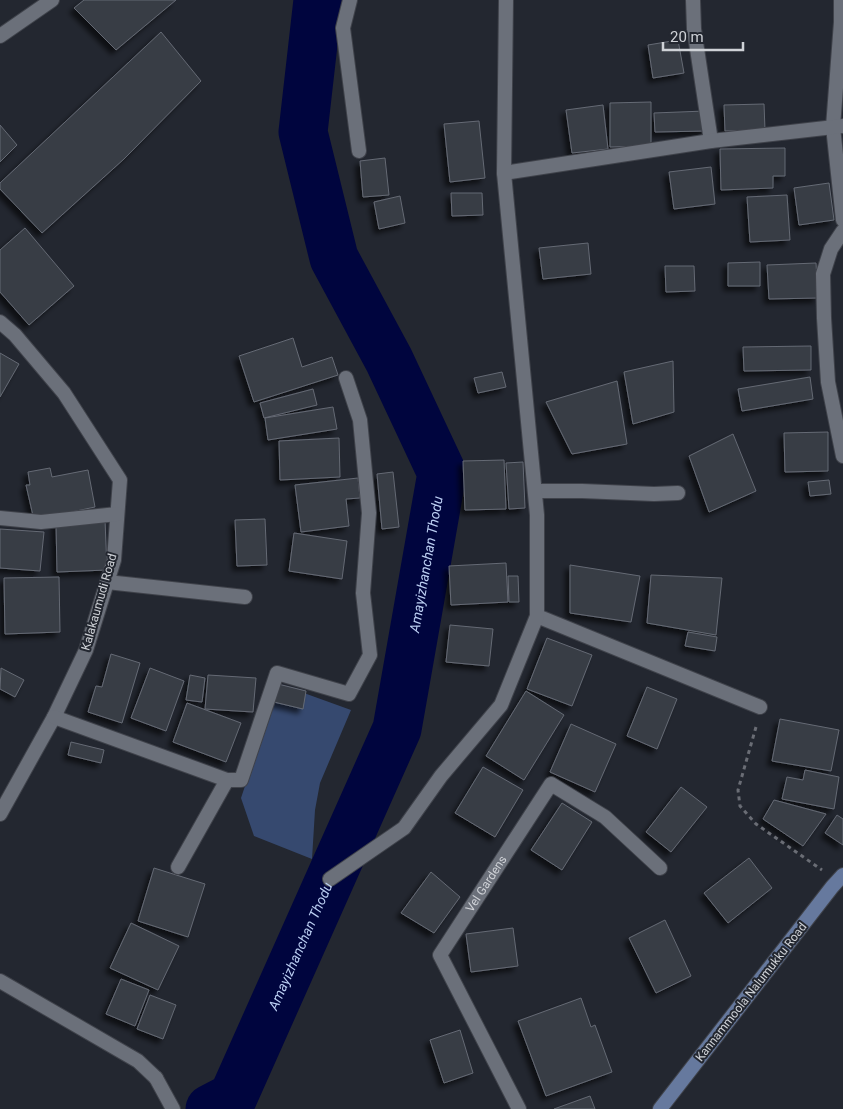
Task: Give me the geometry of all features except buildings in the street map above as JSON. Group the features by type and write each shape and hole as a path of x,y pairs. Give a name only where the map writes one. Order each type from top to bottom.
{"main road":[{"name":"Kannammoola Nalumukku Road","path":"660,1109 839,883"}],"street":[{"path":"0,36 52,0"},
{"path":"350,0 343,28 359,151"},
{"path":"330,879 404,828 441,776 501,705 537,616 537,516 504,173 506,0"},
{"path":"693,0 694,29 712,141"},
{"path":"841,0 838,126 843,220"},
{"path":"504,173 712,141 838,126"},
{"path":"843,231 831,250 824,274 824,318 828,382 843,456"},
{"name":"Kalakaumudi Road","path":"0,322 15,334 64,393 120,480 114,560 86,650 54,717 0,814"},
{"path":"54,717 227,780 241,780 277,673 350,694 370,655 363,593 369,513 360,420 346,378"},
{"path":"535,491 678,493"},
{"path":"0,518 41,522 117,514"},
{"path":"107,582 245,597"},
{"path":"537,616 600,644 684,675 760,707"},
{"path":"178,867 227,780"},
{"name":"Vel Gardens","path":"519,1109 440,954 551,784 605,817 660,868"},
{"path":"0,981 138,1061 156,1078 173,1109"}],"path":[{"path":"760,707 753,742 738,790 740,806 756,824 839,883"}],"shaded area":[{"path":"279,684 351,710 320,783 315,810 312,859 254,836 241,798"}],"waterway":[{"name":"Amayizhanchan Thodu","path":"210,1109 233,1097 397,729 442,473 389,360 334,258 303,132 318,0"}]}
